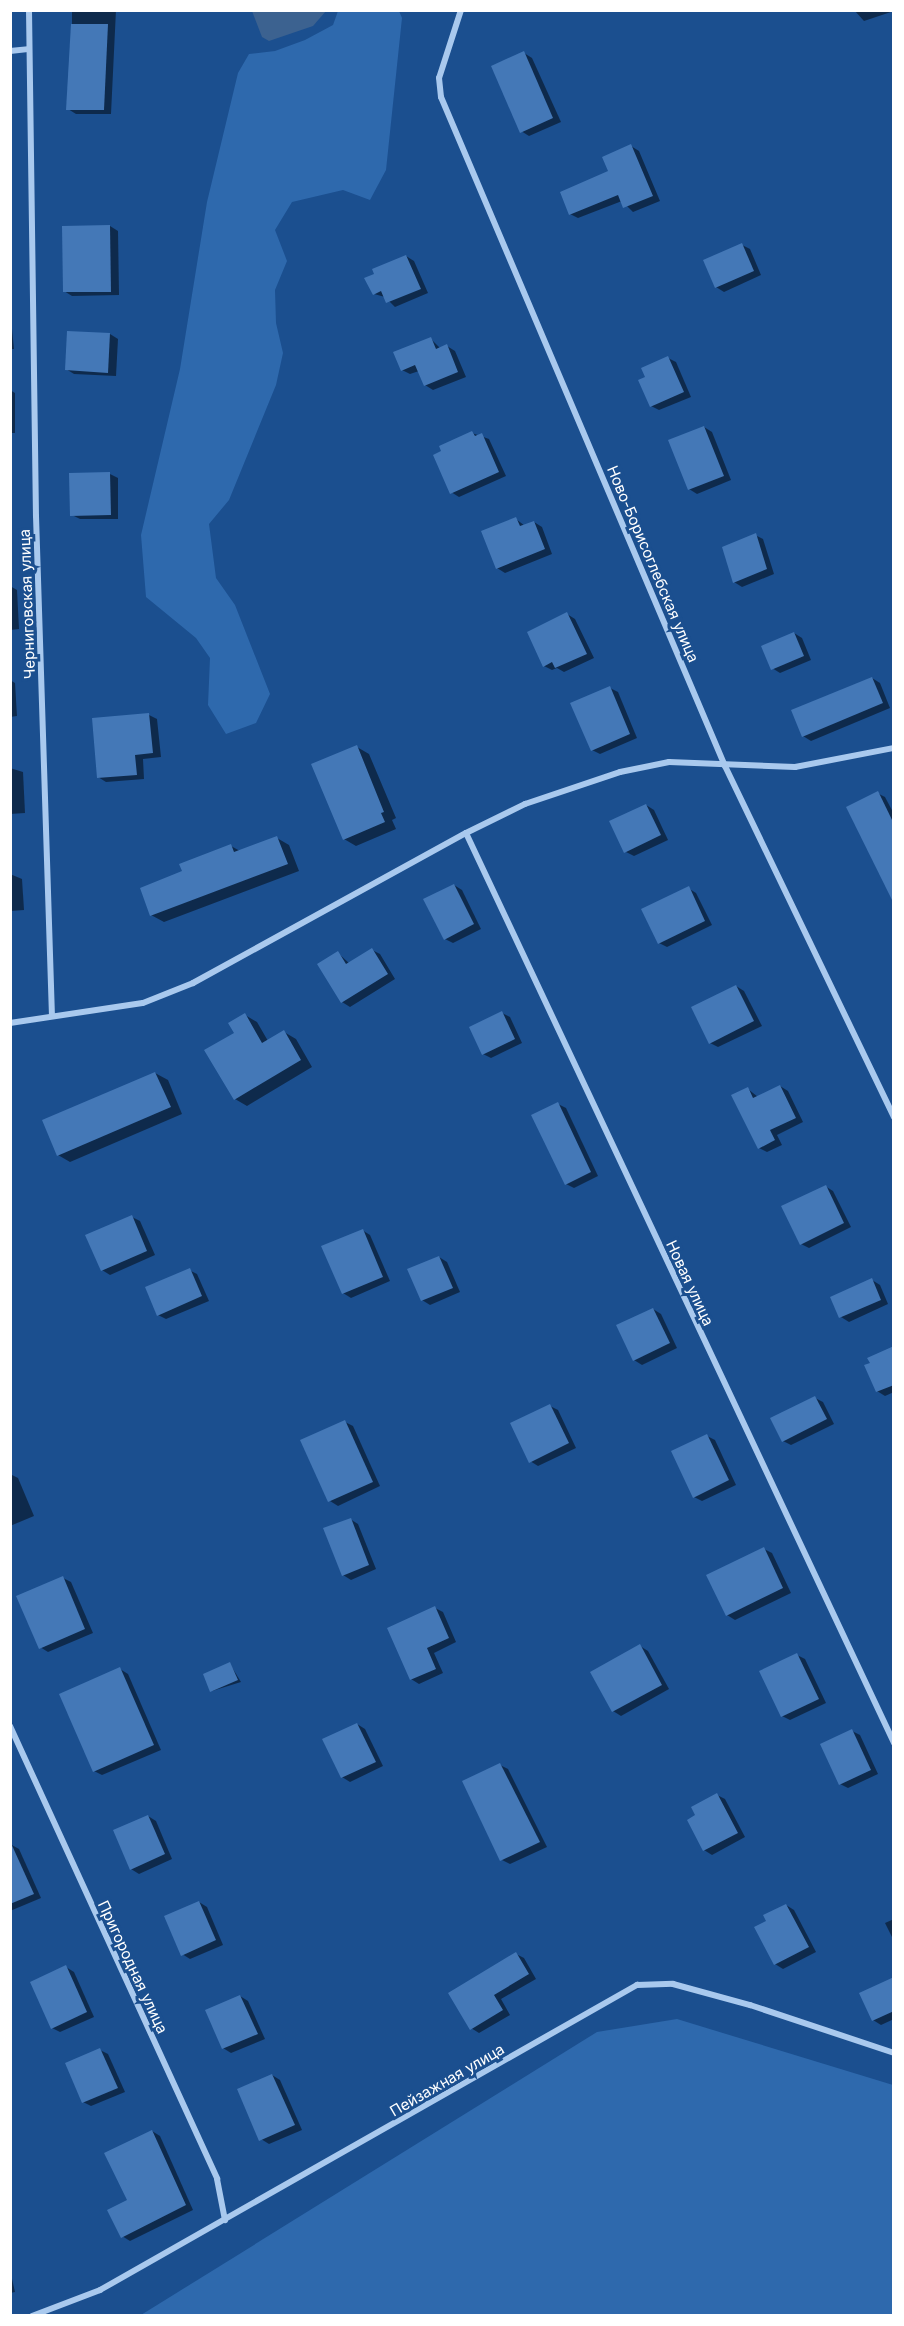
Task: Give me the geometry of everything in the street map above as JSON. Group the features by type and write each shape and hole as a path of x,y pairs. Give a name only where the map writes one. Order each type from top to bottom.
{"street":[{"name":"Черниговская улица","path":"29,10 36,516 52,1016"},
{"name":"Ново-Борисоглебская улица","path":"461,10 439,78 441,97 725,766 894,1117"},
{"path":"10,51 28,49"},
{"path":"10,1023 143,1003 192,983 466,833 525,804 620,772 669,762 795,767 894,748"},
{"name":"Новая улица","path":"466,833 894,1743"},
{"name":"Пригородная улица","path":"10,1726 217,2179 225,2220"},
{"name":"Пейзажная улица","path":"32,2316 100,2290 637,1985 673,1984 728,1999 894,2053"}],"shaded area":[{"path":"252,11 326,11 313,26 269,41 262,37"},
{"path":"338,11 399,11 402,18 386,170 370,200 343,190 292,202 275,230 287,261 275,290 276,323 283,353 276,385 229,500 209,524 216,578 235,605 270,694 256,723 226,734 208,705 210,658 196,638 146,597 141,535 180,369 207,202 238,73 249,54 275,51 305,40 333,25"},
{"path":"677,2019 893,2085 893,2315 141,2315 597,2032"}],"building":[{"path":"71,24 108,24 104,110 66,110"},
{"path":"524,51 553,118 520,133 491,66"},
{"path":"631,144 653,196 623,208 618,195 569,215 560,192 608,171 602,157"},
{"path":"110,225 111,292 63,292 62,226"},
{"path":"742,243 754,271 715,288 703,260"},
{"path":"406,255 421,289 386,303 381,291 373,295 364,278 374,274 372,269"},
{"path":"67,331 110,333 108,373 65,370"},
{"path":"431,337 436,349 447,344 458,372 424,386 415,365 401,371 393,352"},
{"path":"668,356 684,392 650,407 638,380 645,377 641,368"},
{"path":"704,426 724,476 688,490 668,440"},
{"path":"472,431 475,436 482,433 499,472 450,494 433,455 441,451 439,446"},
{"path":"110,472 111,515 70,516 69,473"},
{"path":"516,517 520,526 534,521 545,549 496,569 481,531"},
{"path":"756,533 767,569 733,583 722,547"},
{"path":"567,612 587,654 555,668 552,662 543,667 527,632"},
{"path":"794,632 804,656 771,670 761,646"},
{"path":"872,677 883,703 802,737 791,710"},
{"path":"610,686 630,734 591,751 570,703"},
{"path":"149,713 153,753 135,755 137,775 97,778 92,718"},
{"path":"357,745 384,812 381,813 385,822 343,840 311,764"},
{"path":"878,791 894,824 894,904 846,807"},
{"path":"646,804 661,835 624,853 609,821"},
{"path":"277,836 288,864 150,916 140,888 182,871 179,864 231,844 234,852"},
{"path":"454,884 474,924 444,940 423,899"},
{"path":"689,886 705,921 658,944 641,909"},
{"path":"372,948 388,974 341,1003 317,964 338,951 346,964"},
{"path":"736,985 754,1021 709,1044 691,1007"},
{"path":"502,1011 515,1039 482,1055 469,1027"},
{"path":"245,1013 262,1043 284,1030 301,1060 234,1100 204,1050 234,1033 228,1023"},
{"path":"155,1072 171,1107 57,1156 42,1120"},
{"path":"780,1085 796,1118 770,1130 775,1140 758,1149 731,1095 748,1087 753,1098"},
{"path":"558,1102 591,1172 565,1185 531,1115"},
{"path":"826,1185 844,1223 800,1245 781,1206"},
{"path":"132,1215 147,1251 101,1271 85,1235"},
{"path":"363,1229 383,1277 342,1294 321,1246"},
{"path":"439,1256 453,1288 421,1301 407,1269"},
{"path":"190,1268 202,1296 157,1316 145,1287"},
{"path":"872,1278 881,1300 839,1318 830,1297"},
{"path":"653,1308 670,1343 633,1361 616,1325"},
{"path":"894,1346 894,1385 876,1392 864,1365 870,1363 867,1358"},
{"path":"815,1396 827,1419 782,1442 770,1418"},
{"path":"550,1404 569,1443 529,1463 510,1423"},
{"path":"345,1420 373,1482 328,1502 300,1440"},
{"path":"707,1434 729,1480 693,1498 671,1451"},
{"path":"351,1518 369,1565 342,1576 323,1528"},
{"path":"764,1547 783,1588 726,1616 706,1575"},
{"path":"63,1576 85,1629 39,1649 16,1596"},
{"path":"435,1606 449,1638 427,1648 436,1669 410,1680 387,1628"},
{"path":"640,1644 662,1685 612,1712 590,1672"},
{"path":"797,1653 819,1699 781,1717 759,1671"},
{"path":"230,1662 238,1680 210,1692 203,1674"},
{"path":"120,1667 154,1745 93,1772 59,1694"},
{"path":"357,1723 376,1762 341,1778 322,1739"},
{"path":"852,1729 871,1770 839,1785 820,1744"},
{"path":"500,1763 540,1842 500,1861 462,1781"},
{"path":"717,1793 738,1833 703,1851 687,1820 695,1815 691,1807"},
{"path":"148,1815 165,1854 130,1870 113,1830"},
{"path":"10,1841 34,1894 10,1904"},
{"path":"199,1901 216,1940 181,1956 164,1916"},
{"path":"786,1904 809,1947 774,1965 754,1927 766,1921 763,1915"},
{"path":"516,1952 529,1974 494,1995 503,2010 470,2030 448,1993"},
{"path":"66,1965 87,2012 51,2029 30,1982"},
{"path":"894,1977 894,2011 872,2021 859,1993"},
{"path":"240,1995 258,2034 222,2049 205,2010"},
{"path":"100,2048 118,2088 82,2103 65,2063"},
{"path":"272,2074 295,2125 259,2141 237,2089"},
{"path":"152,2130 186,2205 121,2238 107,2210 127,2200 104,2153"}]}
